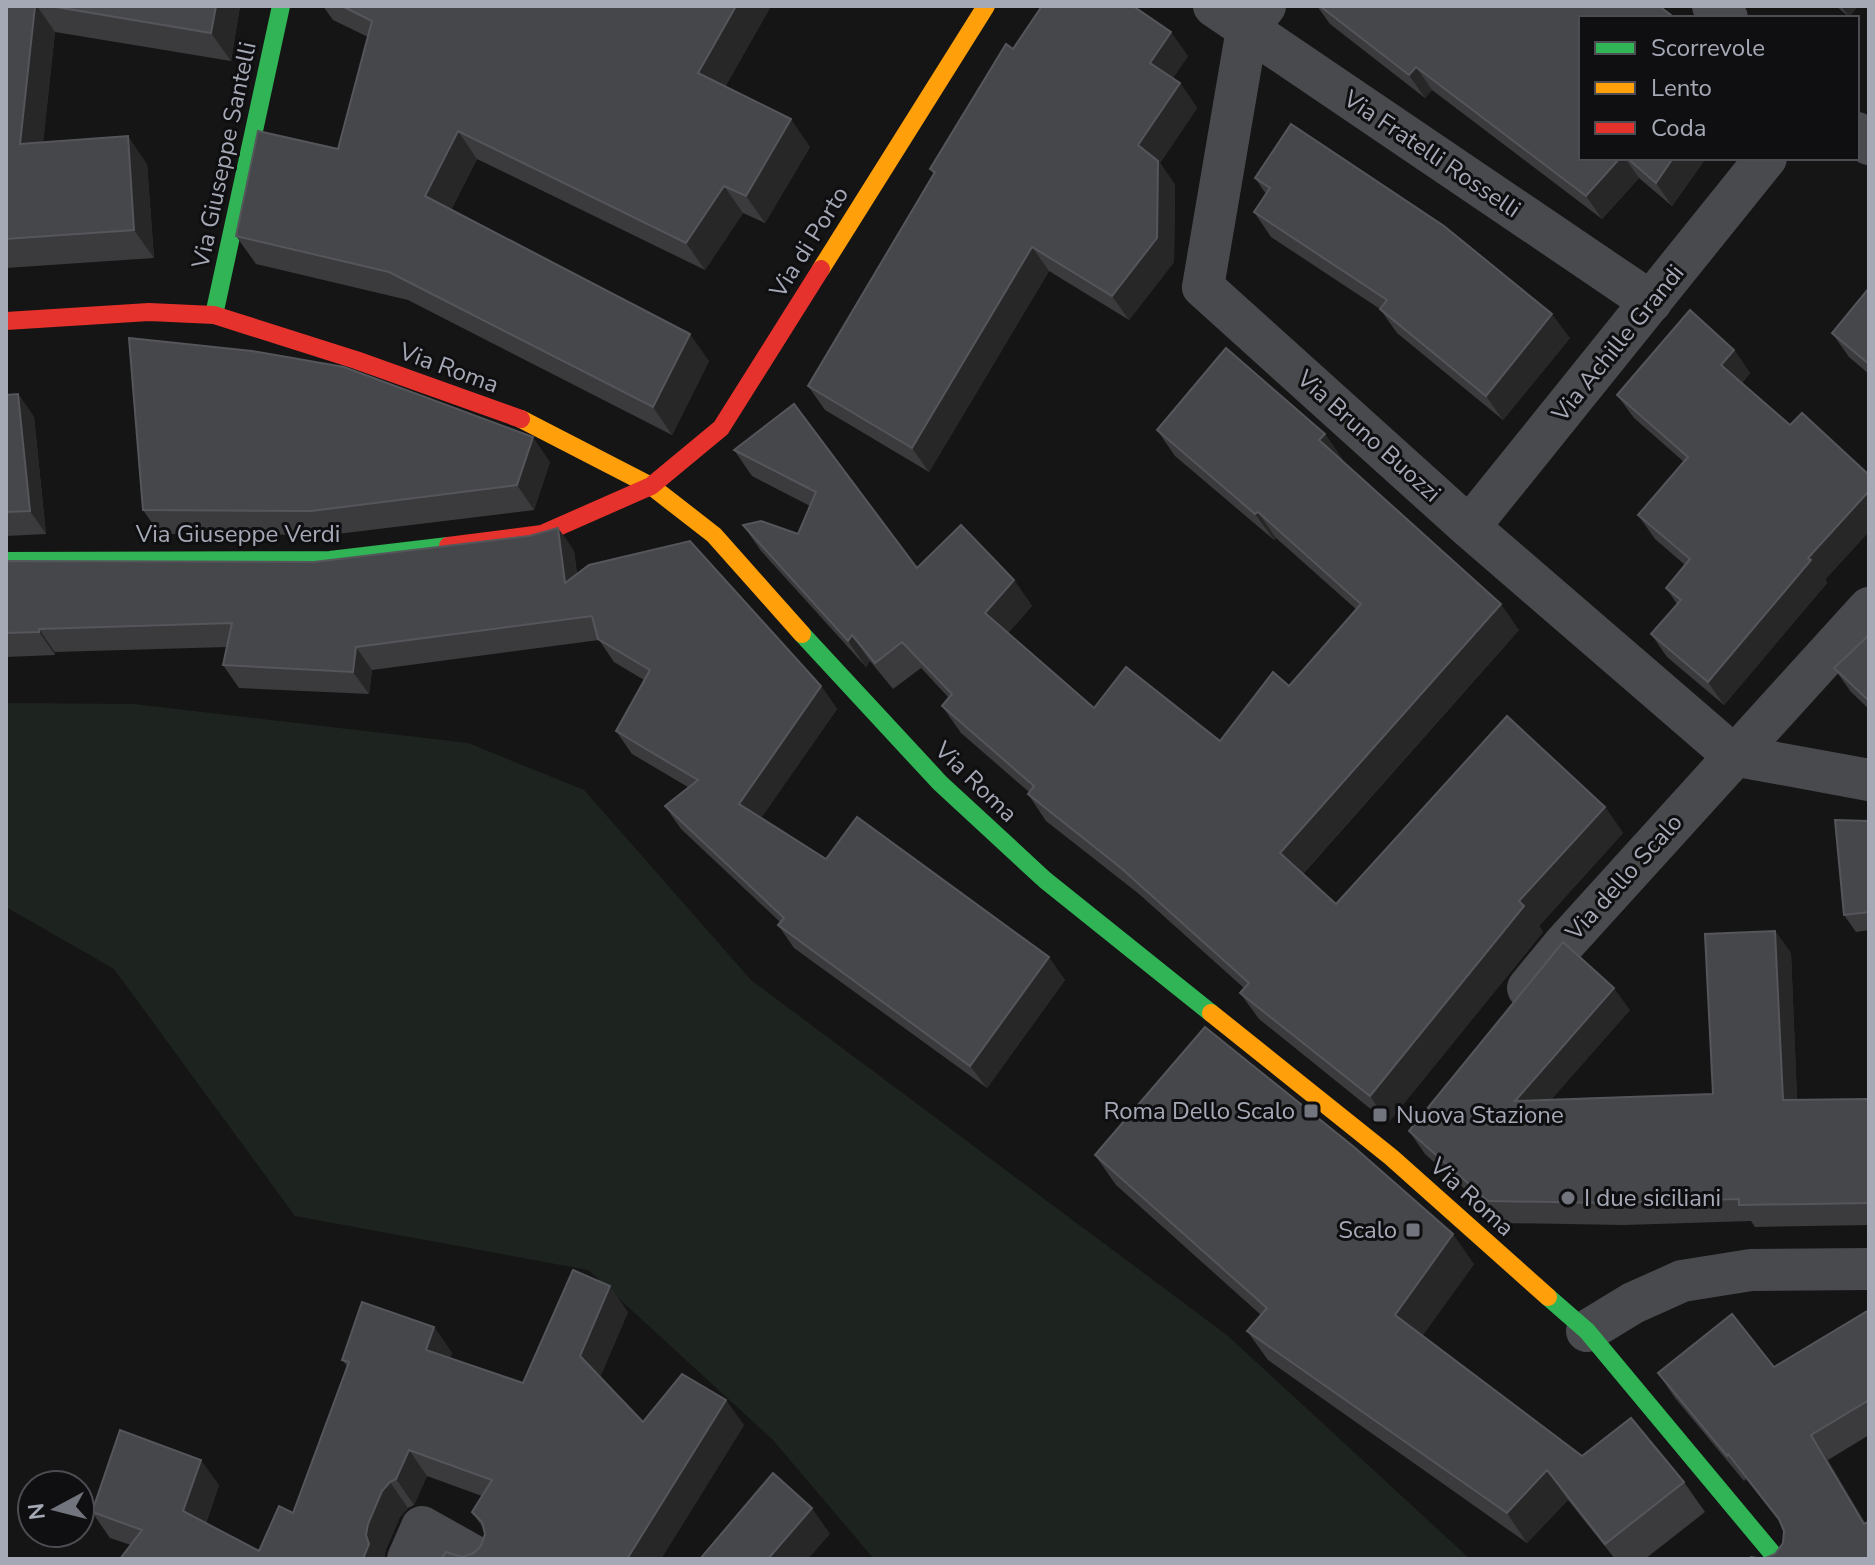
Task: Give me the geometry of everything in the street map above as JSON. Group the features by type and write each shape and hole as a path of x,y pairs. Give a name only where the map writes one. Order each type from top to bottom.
{"main road":[{"name":"Via Giuseppe Santelli","path":"214,315 281,6"},
{"name":"Via di Porto","path":"651,486 721,428 986,6"},
{"name":"Via Roma","path":"6,321 149,312 214,315 356,360 533,423 651,486 714,535 940,783 1045,880 1401,1145 1587,1331 1777,1559"},
{"name":"Via Giuseppe Verdi","path":"6,561 330,560 542,534 651,486"}],"street":[{"name":"Via Fratelli Rosselli","path":"1214,6 1256,18 1651,302"},
{"name":"Via Bruno Buozzi","path":"1256,18 1203,287 1469,527 1733,755"},
{"name":"Via Achille Grandi","path":"1469,527 1764,160"},
{"name":"Via dello Scalo","path":"1507,1014 1565,943 1869,608"},
{"path":"1733,755 1869,780"},
{"path":"1587,1331 1633,1303 1682,1281 1751,1270 1869,1269"},
{"path":"408,1559 422,1527 479,1559"}],"shaded area":[{"path":"6,703 133,704 468,743 584,790 751,980 1228,1336 1470,1559 874,1559 773,1440 588,1270 295,1216 114,969 6,907"}],"building":[{"path":"6,6 35,6 20,144 128,136 134,230 6,239"},
{"path":"50,6 216,6 211,33"},
{"path":"342,6 736,6 698,73 791,119 746,196 724,186 686,243 458,131 425,196 690,334 653,407 389,272 236,236 258,131 338,149 372,21"},
{"path":"1042,6 1133,6 1171,32 1150,63 1180,83 1138,145 1158,161 1157,238 1112,296 1032,247 912,448 808,386 935,172 930,169 1006,44 1013,49"},
{"path":"1320,6 1659,6 1672,16 1579,16 1579,160 1618,160 1586,196 1416,67 1409,75"},
{"path":"1291,124 1444,226 1552,314 1486,396 1380,309 1387,300 1254,212 1270,188 1255,178"},
{"path":"1629,160 1672,160 1656,183"},
{"path":"1869,288 1869,364 1832,333"},
{"path":"1690,310 1734,350 1721,365 1790,425 1802,413 1869,475 1869,491 1808,558 1811,560 1708,682 1651,634 1681,600 1666,588 1690,559 1638,515 1688,457 1617,395"},
{"path":"129,338 252,351 344,367 533,437 517,485 311,511 143,510"},
{"path":"1226,348 1325,434 1319,440 1501,604 1280,853 1336,904 1507,716 1605,807 1519,901 1524,906 1370,1096 1240,993 1249,983 1121,868 1028,794 1034,786 942,706 952,694 902,642 875,663 852,635 848,641 743,525 761,521 798,534 816,492 734,450 794,404 917,568 961,525 1014,580 985,613 1094,708 1126,667 1220,741 1273,672 1289,686 1361,604 1258,512 1255,514 1157,430"},
{"path":"18,394 30,511 6,512 6,395"},
{"path":"558,528 565,583 589,565 690,541 821,686 739,804 826,859 857,817 1049,957 970,1066 778,925 784,918 665,806 698,780 616,731 650,670 598,639 592,616 356,647 353,672 223,665 232,623 39,629 39,632 6,633 6,561 314,562 529,536"},
{"path":"1869,635 1869,701 1834,668"},
{"path":"1835,820 1869,821 1869,912 1844,915"},
{"path":"1775,931 1783,1100 1869,1099 1869,1203 1739,1205 1739,1199 1609,1203 1488,1201 1409,1131 1563,942 1614,988 1515,1101 1713,1094 1705,934"},
{"path":"1205,1027 1354,1147 1453,1234 1395,1315 1582,1456 1631,1418 1684,1482 1605,1544 1547,1470 1507,1513 1247,1331 1267,1308 1095,1155"},
{"path":"573,1270 610,1286 580,1356 643,1422 682,1374 726,1400 627,1559 441,1559 446,1552 462,1557 474,1553 481,1546 485,1534 482,1522 472,1512 492,1480 409,1450 396,1479 382,1491 368,1524 366,1535 369,1544 363,1559 120,1559 142,1530 96,1513 96,1500 120,1430 201,1460 183,1511 259,1551 279,1506 293,1513 349,1362 342,1360 362,1302 434,1327 426,1350 523,1383"},
{"path":"1869,1310 1869,1400 1811,1435 1864,1524 1869,1521 1869,1559 1763,1559 1775,1554 1783,1543 1784,1531 1779,1519 1658,1373 1732,1314 1774,1367"},
{"path":"773,1473 812,1508 768,1559 700,1559"}],"traffic: fast":[{"path":"214,315 281,6"},
{"path":"6,561 330,560 448,546"},
{"path":"802,634 940,783 1045,880 1211,1013"},
{"path":"1548,1297 1587,1331 1777,1559"}],"traffic: slow":[{"path":"821,269 986,6"},
{"path":"521,419 651,486 714,535 802,634"},
{"path":"1211,1013 1391,1157 1548,1297"}],"traffic: jam":[{"path":"448,546 542,534 651,486 721,428 821,269"},
{"path":"6,321 149,312 214,315 356,360 521,419"}],"place":[{"name":"Roma Dello Scalo","path":"1311,1111"},
{"name":"Nuova Stazione","path":"1380,1115"},
{"name":"I due siciliani","path":"1568,1198"},
{"name":"Scalo","path":"1413,1230"}]}
